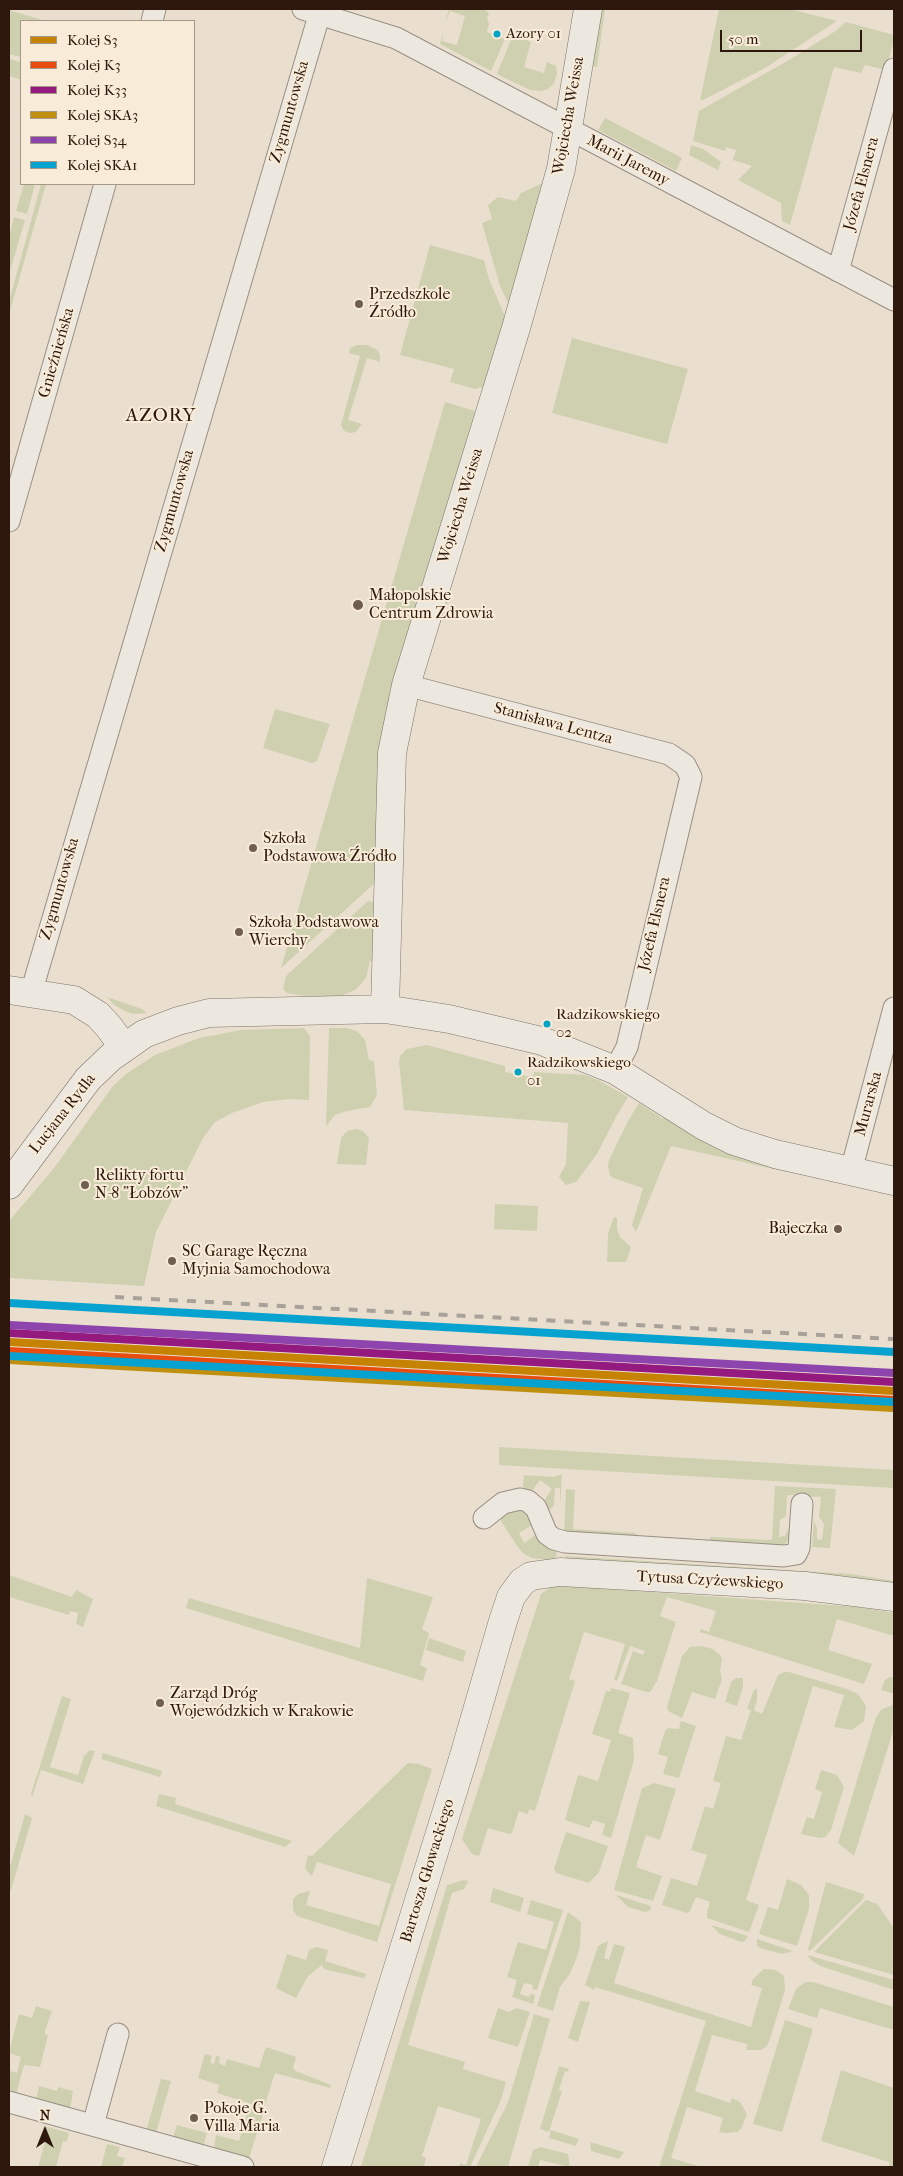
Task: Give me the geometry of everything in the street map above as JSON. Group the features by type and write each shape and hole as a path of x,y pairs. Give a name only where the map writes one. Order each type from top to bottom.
{"street":[{"name":"Wojciecha Weissa","path":"384,1009 392,753 406,685 516,328 561,169 588,9"},
{"name":"Marii Jaremy","path":"314,10 396,38 894,300"},
{"name":"Zygmuntowska","path":"20,991 314,10"},
{"name":"Józefa Elsnera","path":"838,271 894,68"},
{"name":"Gnieźnieńska","path":"9,522 105,185"},
{"name":"Stanisława Lentza","path":"406,685 669,754 685,765 690,777"},
{"name":"Józefa Elsnera","path":"615,1070 627,1046 690,777"},
{"path":"20,991 74,1000 87,1006 109,1028 124,1048"},
{"name":"Murarska","path":"851,1172 894,1008"},
{"name":"Lucjana Rydla","path":"9,1185 88,1079 124,1048 144,1034 178,1021 209,1014 384,1009 449,1019 522,1036 558,1047 615,1070 704,1126 734,1141 775,1154 894,1181"},
{"path":"484,1518 503,1503 520,1499 536,1508 546,1534 565,1542 784,1556 796,1554 802,1504"},
{"name":"Tytusa Czyżewskiego","path":"526,1578 548,1573 577,1573 805,1586 894,1597"},
{"name":"Bartosza Głowackiego","path":"336,2167 463,1759 503,1621 511,1598 518,1585 526,1578"},
{"path":"93,2125 118,2034"},
{"path":"9,2102 243,2167"}],"green space":[{"path":"449,9 485,9 489,14 487,18 489,24 487,32 505,39 491,71 440,44 444,29 442,41 457,45 465,16 450,11 445,23"},
{"path":"598,9 605,9 597,67 589,66"},
{"path":"719,9 790,9 837,21 765,68 700,100"},
{"path":"9,10 43,20 20,20 20,57 9,54"},
{"path":"846,22 894,35 886,70 865,65 861,73 834,67 790,225 782,221 781,203 738,180 752,166 733,160 736,150 726,147 725,151 693,141 699,111 789,60 837,30"},
{"path":"513,35 531,42 524,67 544,73 547,62 556,66 557,74 554,83 548,89 541,91 530,90 497,74"},
{"path":"9,59 20,62 20,80 9,76"},
{"path":"605,118 682,158 676,171 598,130"},
{"path":"691,145 703,149 721,162 718,170 689,155"},
{"path":"547,181 513,313 500,286 482,223 492,219 488,205 498,197 516,201 521,193"},
{"path":"24,185 35,185 27,214 16,211"},
{"path":"41,185 46,185 9,315 9,302"},
{"path":"14,217 25,220 9,275 9,237"},
{"path":"430,245 484,260 489,279 508,324 489,385 475,389 450,382 454,369 400,355"},
{"path":"572,338 688,369 667,444 552,413"},
{"path":"357,345 367,345 376,349 380,354 380,362 367,358 348,420 362,424 356,432 350,433 344,431 341,425 360,356 349,353 350,348"},
{"path":"445,402 475,411 391,703 376,882 281,968"},
{"path":"275,709 330,724 317,761 312,763 263,748"},
{"path":"368,901 377,903 376,961 370,961 366,978 359,986 355,990 341,996 314,997 287,993 283,989 286,976"},
{"path":"107,997 142,1009 147,1013 133,1014 125,1011 114,1005"},
{"path":"304,1028 310,1036 309,1100 290,1099 263,1102 232,1113 215,1122 203,1138 156,1232 144,1286 9,1278 9,1221 54,1168 113,1086 126,1074 155,1055 199,1038 241,1030"},
{"path":"329,1028 346,1028 357,1031 365,1040 369,1060 374,1061 377,1095 370,1107 335,1115 326,1126"},
{"path":"427,1045 505,1066 505,1072 533,1077 534,1072 585,1075 628,1097 597,1154 576,1182 566,1185 559,1177 566,1164 568,1123 404,1110 400,1056 407,1049"},
{"path":"639,1103 663,1119 665,1115 787,1172 671,1146 636,1232 632,1225 643,1188 613,1178 610,1175 608,1166 609,1160 628,1121"},
{"path":"356,1129 363,1131 369,1138 366,1165 337,1164 341,1138 347,1131"},
{"path":"495,1204 538,1206 537,1231 494,1229"},
{"path":"614,1217 617,1218 617,1229 620,1237 631,1247 626,1262 607,1262 608,1234"},
{"path":"499,1447 894,1470 894,1488 499,1465"},
{"path":"562,1474 560,1506 560,1488 555,1488 554,1506 548,1511 544,1501 552,1489 540,1480 531,1492 523,1487 524,1475 554,1477"},
{"path":"775,1486 836,1489 830,1548 812,1547 814,1521 817,1528 817,1539 822,1540 824,1524 819,1517 821,1497 787,1495 786,1516 780,1520 779,1537 785,1536 789,1528 788,1540 783,1547 710,1543 710,1537 772,1540"},
{"path":"566,1489 575,1490 573,1529 636,1533 636,1539 564,1535"},
{"path":"515,1507 527,1512 532,1525 519,1533 524,1543 537,1534 557,1547 556,1561 532,1558 524,1554 517,1546 501,1521 502,1516"},
{"path":"566,1556 851,1574 894,1581 894,1585 566,1561"},
{"path":"9,1575 72,1597 76,1590 93,1599 83,1627 76,1624 78,1613 70,1611 69,1615 9,1597"},
{"path":"367,1578 433,1597 422,1629 429,1633 420,1665 427,1668 423,1681 186,1608 189,1598 360,1648"},
{"path":"554,1585 857,1607 894,1613 894,1636 837,1619 828,1650 872,1664 864,1684 700,1632 701,1629 709,1632 716,1611 667,1597 660,1616 676,1622 657,1681 650,1692 646,1692 621,1684 633,1651 643,1655 645,1651 630,1646 617,1681 614,1680 625,1644 584,1632 569,1679 575,1681 535,1811 529,1809 528,1814 519,1811 512,1833 509,1834 488,1828 479,1856 472,1854 462,1839 541,1594"},
{"path":"429,1638 466,1651 463,1662 426,1650"},
{"path":"701,1646 713,1649 720,1655 722,1659 720,1671 722,1679 715,1699 692,1692 682,1718 668,1711 667,1707 682,1656 690,1647"},
{"path":"784,1672 847,1689 858,1694 866,1706 864,1721 852,1730 834,1727 844,1695 813,1686 746,1900 759,1905 749,1932 707,1918 710,1902 696,1897 690,1911 687,1913 662,1905 671,1878 697,1886 707,1855 691,1850 705,1806 713,1809 721,1783 713,1781 726,1736 741,1740 751,1710 747,1709 754,1690 757,1688 757,1700 754,1710 762,1714 778,1675"},
{"path":"894,1677 894,1694 881,1690 885,1680"},
{"path":"736,1678 743,1678 743,1687 737,1706 725,1702 731,1682"},
{"path":"611,1688 630,1693 618,1733 633,1738 634,1760 611,1838 602,1835 605,1824 593,1820 589,1828 565,1820 578,1775 598,1781 611,1740 592,1734 606,1691 610,1692"},
{"path":"62,1696 71,1699 50,1767 78,1775 84,1756 90,1750 95,1751 83,1784 41,1770 32,1797 31,1794"},
{"path":"894,1704 894,1728 854,1856 838,1843 876,1717 881,1710"},
{"path":"681,1721 696,1726 679,1778 663,1774 668,1757 658,1754 665,1731 668,1728 679,1729"},
{"path":"103,1753 162,1771 160,1777 101,1759"},
{"path":"408,1763 419,1764 432,1769 377,1942 297,1916 293,1910 293,1899 298,1894 310,1891 306,1905 379,1926 391,1884 317,1862 312,1876 305,1869 308,1855 312,1856"},
{"path":"821,1770 837,1775 844,1787 831,1830 825,1837 819,1838 801,1834 807,1817 814,1819 822,1792 815,1789"},
{"path":"655,1783 676,1789 660,1840 646,1835 636,1867 662,1876 653,1901 614,1890 642,1788"},
{"path":"159,1794 176,1798 175,1804 292,1841 285,1847 156,1806"},
{"path":"25,1814 32,1818 11,1890 9,1889 9,1870"},
{"path":"566,1832 608,1846 599,1872 589,1883 556,1873 554,1869"},
{"path":"787,1879 801,1885 809,1895 809,1909 797,1946 759,1934 768,1907 778,1910"},
{"path":"464,1880 468,1881 464,1889 452,1893 408,2045 465,2062 463,2069 506,2082 501,2100 470,2167 459,2167 460,2163 466,2165 481,2119 438,2106 422,2156 426,2158 424,2167 361,2167 447,1885"},
{"path":"826,1882 864,1894 863,1899 810,1951 808,1950"},
{"path":"493,1888 524,1898 520,1912 490,1902"},
{"path":"616,1895 651,1906 650,1910 645,1912 628,1907"},
{"path":"531,1900 563,1910 537,1990 532,1989 533,1985 524,1983 520,1994 529,1997 531,1994 535,1995 533,2004 512,1997 517,1980 507,1977 518,1942 546,1950 554,1922 527,1914"},
{"path":"866,1900 877,1904 894,1928 894,1975 814,1952"},
{"path":"568,1912 581,1922 580,1946 569,1975 560,1987 553,2011 537,2006"},
{"path":"711,1925 748,1936 744,1942 741,1942 720,1934"},
{"path":"757,1939 793,1951 782,1954 760,1948 757,1946"},
{"path":"607,1941 604,1958 609,1960 614,1944 625,1947 614,1983 751,2027 762,1988 751,1985 753,1979 764,1969 776,1970 784,1976 785,1990 766,2047 760,2050 746,2050 747,2044 712,2035 695,2091 730,2103 732,2098 740,2102 747,2114 738,2132 725,2133 719,2132 723,2118 687,2107 671,2158 702,2167 659,2167 706,2021 595,1987 594,1990 585,1985 598,1946"},
{"path":"316,1947 328,1950 325,1961 366,1974 364,1978 324,1969 322,1965 308,1976 296,1998 276,1988 287,1954 306,1960 309,1950"},
{"path":"807,1955 894,1980 894,1990 820,1966"},
{"path":"805,1982 813,1982 894,2007 894,2030 820,2008 817,2018 788,2009 796,1989"},
{"path":"580,2001 590,2002 578,2042 568,2038"},
{"path":"36,2006 52,2011 45,2030 45,2034 48,2035 40,2067 24,2065 16,2095 9,2093 10,2071 17,2073 21,2057 9,2053 19,2014 32,2018"},
{"path":"498,2008 509,2012 516,2008 530,2012 518,2047 488,2038"},
{"path":"534,2014 550,2019 508,2167 476,2167 508,2102"},
{"path":"785,2020 813,2029 782,2132 753,2124"},
{"path":"266,2047 296,2057 293,2068 296,2071 331,2085 331,2088 275,2073 264,2108 217,2093 219,2085 198,2078 205,2054 212,2056 210,2062 214,2064 216,2056 220,2057 219,2063 225,2066 227,2059 259,2068"},
{"path":"559,2066 569,2069 568,2072 565,2071 559,2090 562,2091 549,2132 540,2129"},
{"path":"841,2070 894,2088 894,2167 889,2167 889,2162 821,2141"},
{"path":"161,2079 171,2081 156,2133 146,2131"},
{"path":"39,2086 57,2091 58,2087 73,2091 70,2110 36,2100"},
{"path":"249,2106 264,2110 249,2159 214,2149 216,2135 239,2141"},
{"path":"177,2125 207,2133 203,2146 173,2138"},
{"path":"44,2126 69,2133 67,2142 63,2141 56,2167 38,2167 45,2142 39,2140"},
{"path":"551,2130 579,2139 576,2146 549,2138"},
{"path":"590,2142 624,2152 619,2159 591,2151"},
{"path":"107,2144 120,2147 117,2156 125,2158 122,2167 101,2167"},
{"path":"541,2147 568,2154 570,2167 540,2160 538,2167 528,2167 533,2150"}],"railway":[{"path":"115,1297 894,1339"}],"rail line":[{"name":"SKA1","path":"9,1303 894,1352"},
{"name":"S34","path":"10,1325 894,1373"},
{"name":"K33","path":"9,1333 894,1382"},
{"name":"S3","path":"9,1342 894,1391"},
{"name":"K3","path":"9,1351 894,1400"},
{"name":"SKA1","path":"9,1356 894,1402"},
{"name":"SKA3","path":"9,1360 893,1408"}],"place":[{"name":"Azory 01","path":"497,34"},
{"name":"Przedszkole Źródło","path":"359,304"},
{"name":"Małopolskie Centrum Zdrowia","path":"358,605"},
{"name":"Szkoła Podstawowa Źródło","path":"253,848"},
{"name":"Szkoła Podstawowa Wierchy","path":"239,932"},
{"name":"Radzikowskiego 02","path":"547,1024"},
{"name":"Radzikowskiego 01","path":"518,1072"},
{"name":"Relikty fortu N-8 \"Łobzów\"","path":"85,1185"},
{"name":"Bajeczka","path":"838,1229"},
{"name":"SC Garage Ręczna Myjnia Samochodowa","path":"172,1261"},
{"name":"Zarząd Dróg Wojewódzkich w Krakowie","path":"160,1703"},
{"name":"Pokoje G. Villa Maria","path":"194,2118"}],"district":[{"name":"AZORY","path":"161,416"}]}
